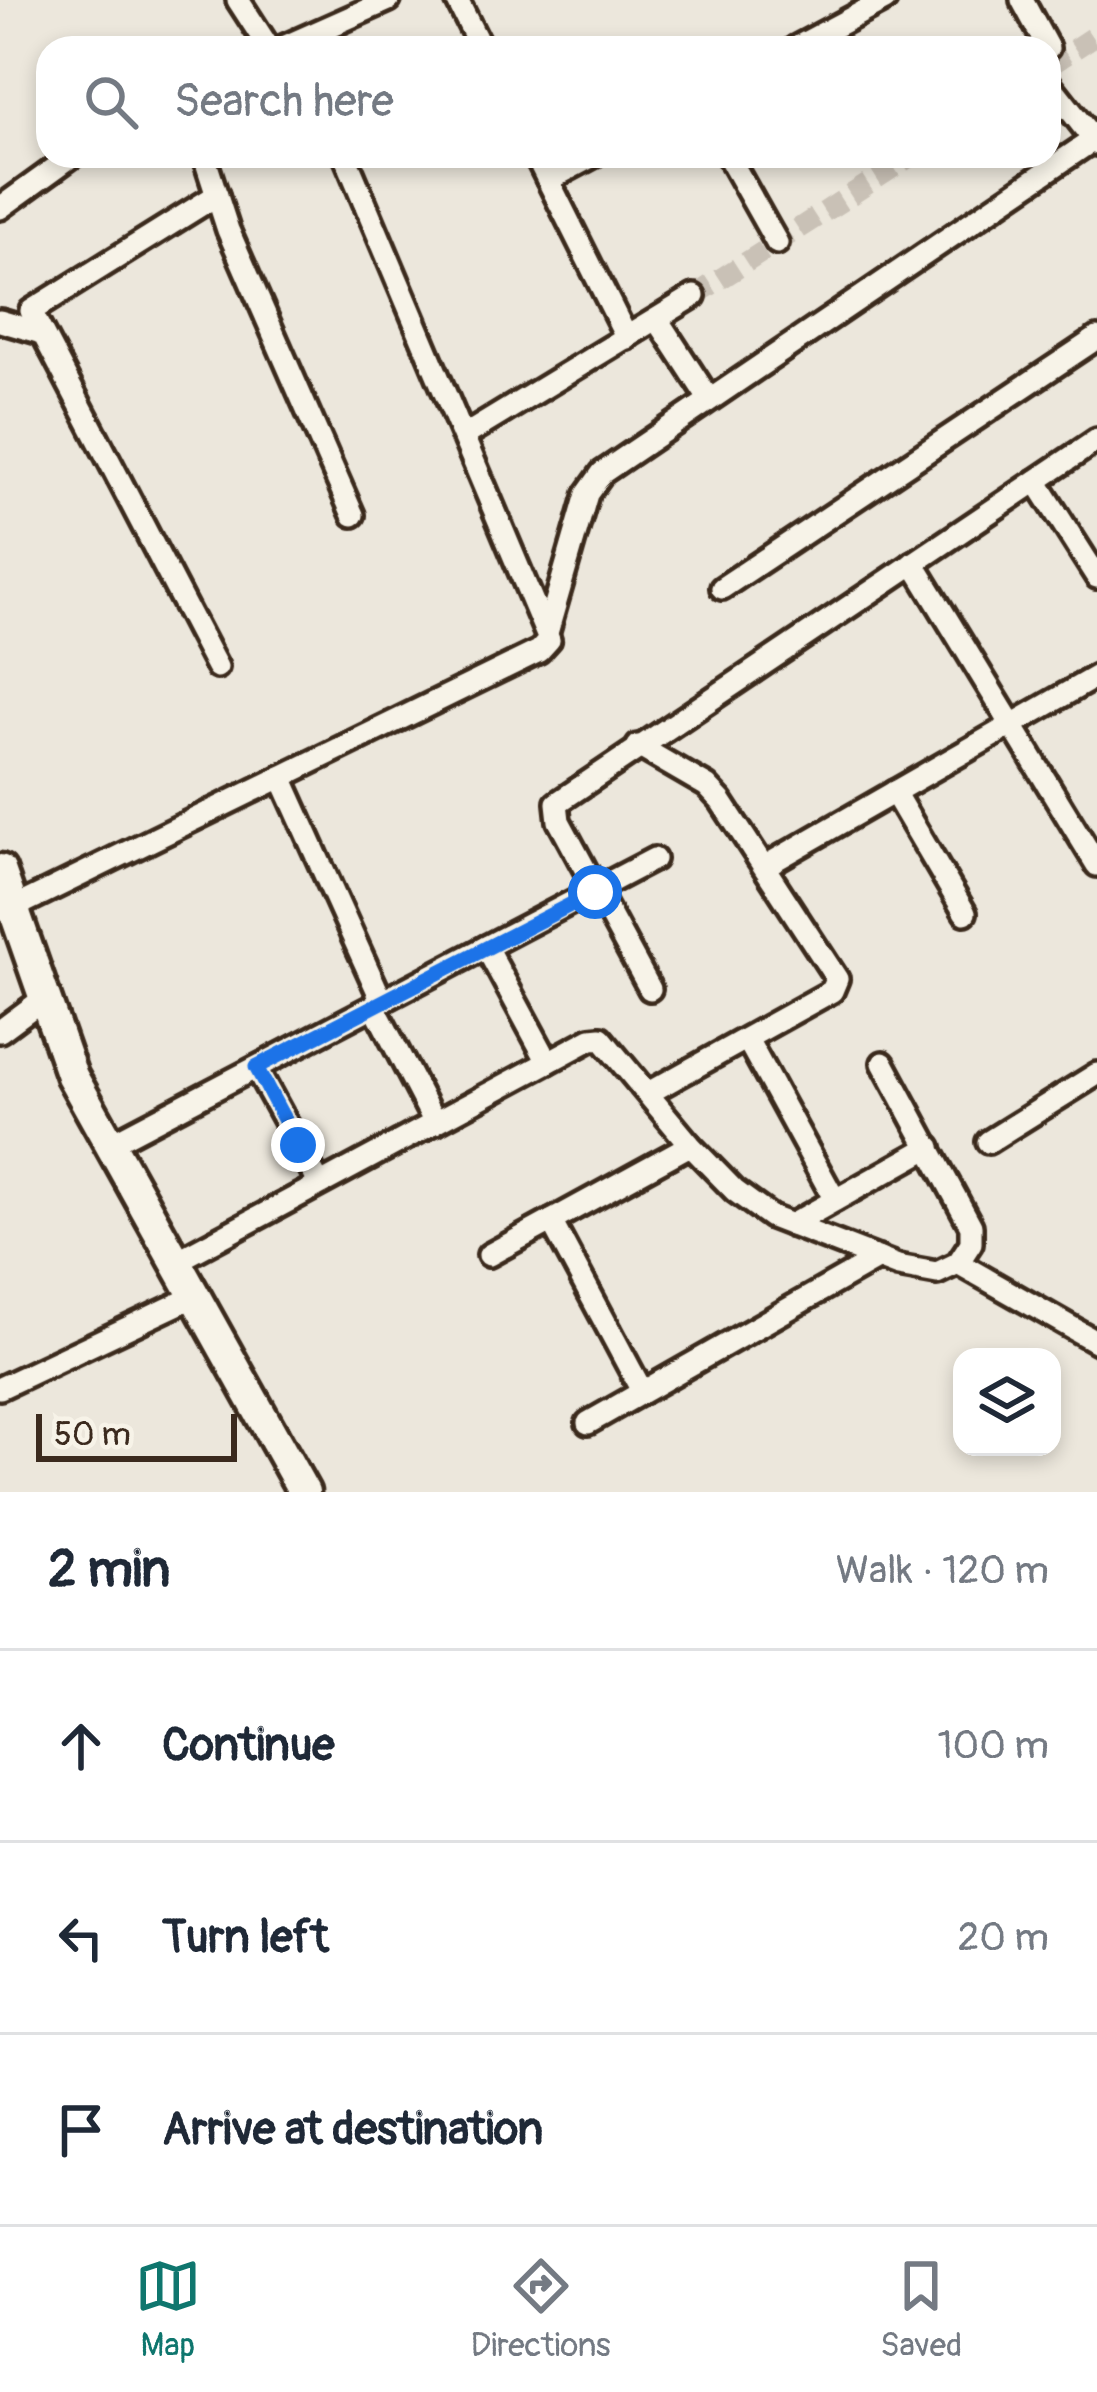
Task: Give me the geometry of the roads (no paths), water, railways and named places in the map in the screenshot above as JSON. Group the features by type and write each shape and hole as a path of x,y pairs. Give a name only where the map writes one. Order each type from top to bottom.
{"street":[{"path":"238,0 261,36"},
{"path":"308,36 389,0"},
{"path":"458,0 476,36"},
{"path":"811,36 846,9 885,0"},
{"path":"1022,0 1039,36"},
{"path":"1061,80 1093,134 1061,156"},
{"path":"0,208 55,168"},
{"path":"208,168 352,514"},
{"path":"13,908 538,651 549,640 350,168"},
{"path":"542,168 627,338"},
{"path":"548,180 570,168"},
{"path":"735,168 777,243"},
{"path":"547,633 593,483 1044,168"},
{"path":"217,195 38,302 31,311 217,668"},
{"path":"464,436 694,296"},
{"path":"657,320 709,399"},
{"path":"0,321 38,332"},
{"path":"722,588 1097,338"},
{"path":"650,989 559,821 556,803 1097,440"},
{"path":"1036,481 1097,577"},
{"path":"913,563 1097,866"},
{"path":"767,865 1097,676"},
{"path":"638,746 707,786 767,865 838,979 832,991 650,1092"},
{"path":"281,777 378,1004 435,1123"},
{"path":"894,792 964,913"},
{"path":"108,1145 654,859"},
{"path":"0,870 72,1076 304,1492"},
{"path":"486,947 548,1062"},
{"path":"0,1031 43,999"},
{"path":"175,1262 601,1038 690,1144 752,1205 878,1258 938,1273 958,1263 970,1243 971,1226 883,1063"},
{"path":"747,1039 835,1200"},
{"path":"256,1067 319,1184"},
{"path":"988,1142 1097,1074"},
{"path":"489,1255 690,1144"},
{"path":"791,1225 929,1147"},
{"path":"550,1221 642,1391"},
{"path":"588,1423 878,1258"},
{"path":"958,1263 1097,1342"},
{"path":"0,1388 195,1295"}],"tunnel":[{"path":"1061,58 1097,34"},
{"path":"694,296 892,168"}]}
